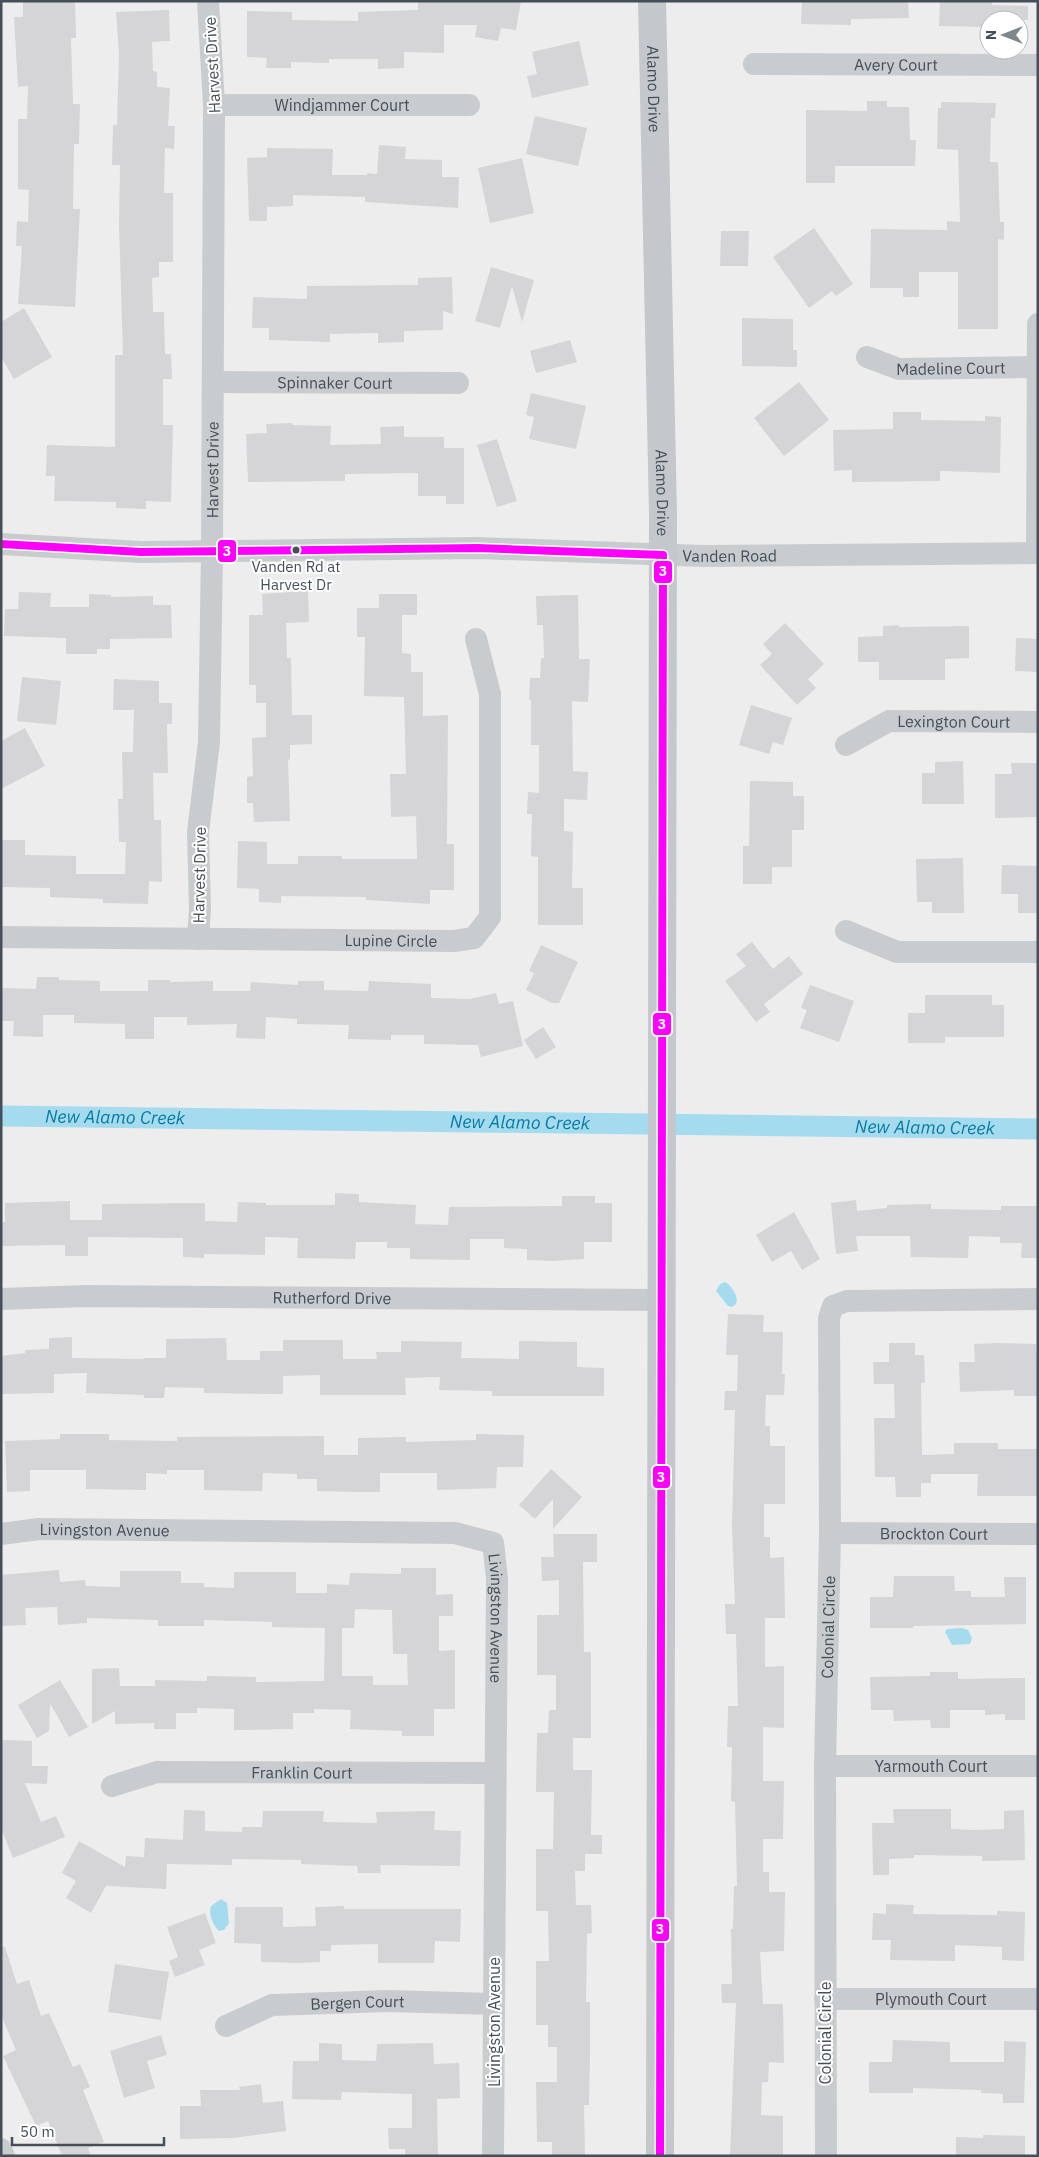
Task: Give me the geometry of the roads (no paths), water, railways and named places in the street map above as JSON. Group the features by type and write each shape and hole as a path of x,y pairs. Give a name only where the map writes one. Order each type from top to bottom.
{"main road":[{"name":"Alamo Drive","path":"652,1 663,555 660,2156"}],"street":[{"name":"Harvest Drive","path":"198,939 200,908 198,832 209,742 212,552 214,105 208,1"},
{"name":"Avery Court","path":"754,64 1038,65"},
{"name":"Windjammer Court","path":"214,105 469,105"},
{"path":"1037,553 1038,324"},
{"name":"Madeline Court","path":"867,357 899,369 1038,367"},
{"name":"Spinnaker Court","path":"213,382 458,383"},
{"name":"Vanden Road","path":"1,544 141,552 478,548 663,555 1037,553"},
{"name":"Lupine Circle","path":"1,937 454,941 474,938 490,917 490,694 476,640"},
{"name":"Lexington Court","path":"846,744 888,720 1038,722"},
{"path":"846,931 897,952 1038,952"},
{"name":"Rutherford Drive","path":"1,1299 84,1296 663,1300"},
{"name":"Colonial Circle","path":"826,2156 825,1766 830,1533 829,1318 833,1306 847,1301 884,1299 1038,1299"},
{"name":"Livingston Avenue","path":"1,1534 39,1529 455,1533 493,1543 497,1578 494,1773 493,2156"},
{"name":"Brockton Court","path":"830,1533 1038,1534"},
{"name":"Yarmouth Court","path":"825,1766 1038,1766"},
{"name":"Franklin Court","path":"112,1786 157,1772 494,1773"},
{"name":"Plymouth Court","path":"825,1999 1038,1999"},
{"name":"Bergen Court","path":"226,2026 272,2005 388,2001 494,2004"},
{"path":"1,2149 4,2156"}],"water":[{"path":"725,1282 736,1295 736,1304 732,1307 728,1306 716,1291 720,1284"},
{"path":"962,1628 968,1630 972,1638 970,1644 952,1645 945,1632 947,1629"},
{"path":"221,1899 227,1903 229,1923 224,1930 219,1931 212,1919 210,1909 211,1906"}],"waterway":[{"name":"New Alamo Creek","path":"1,1116 1038,1129"}],"place":[{"name":"Vanden Rd at Harvest Dr","path":"296,550"}]}
